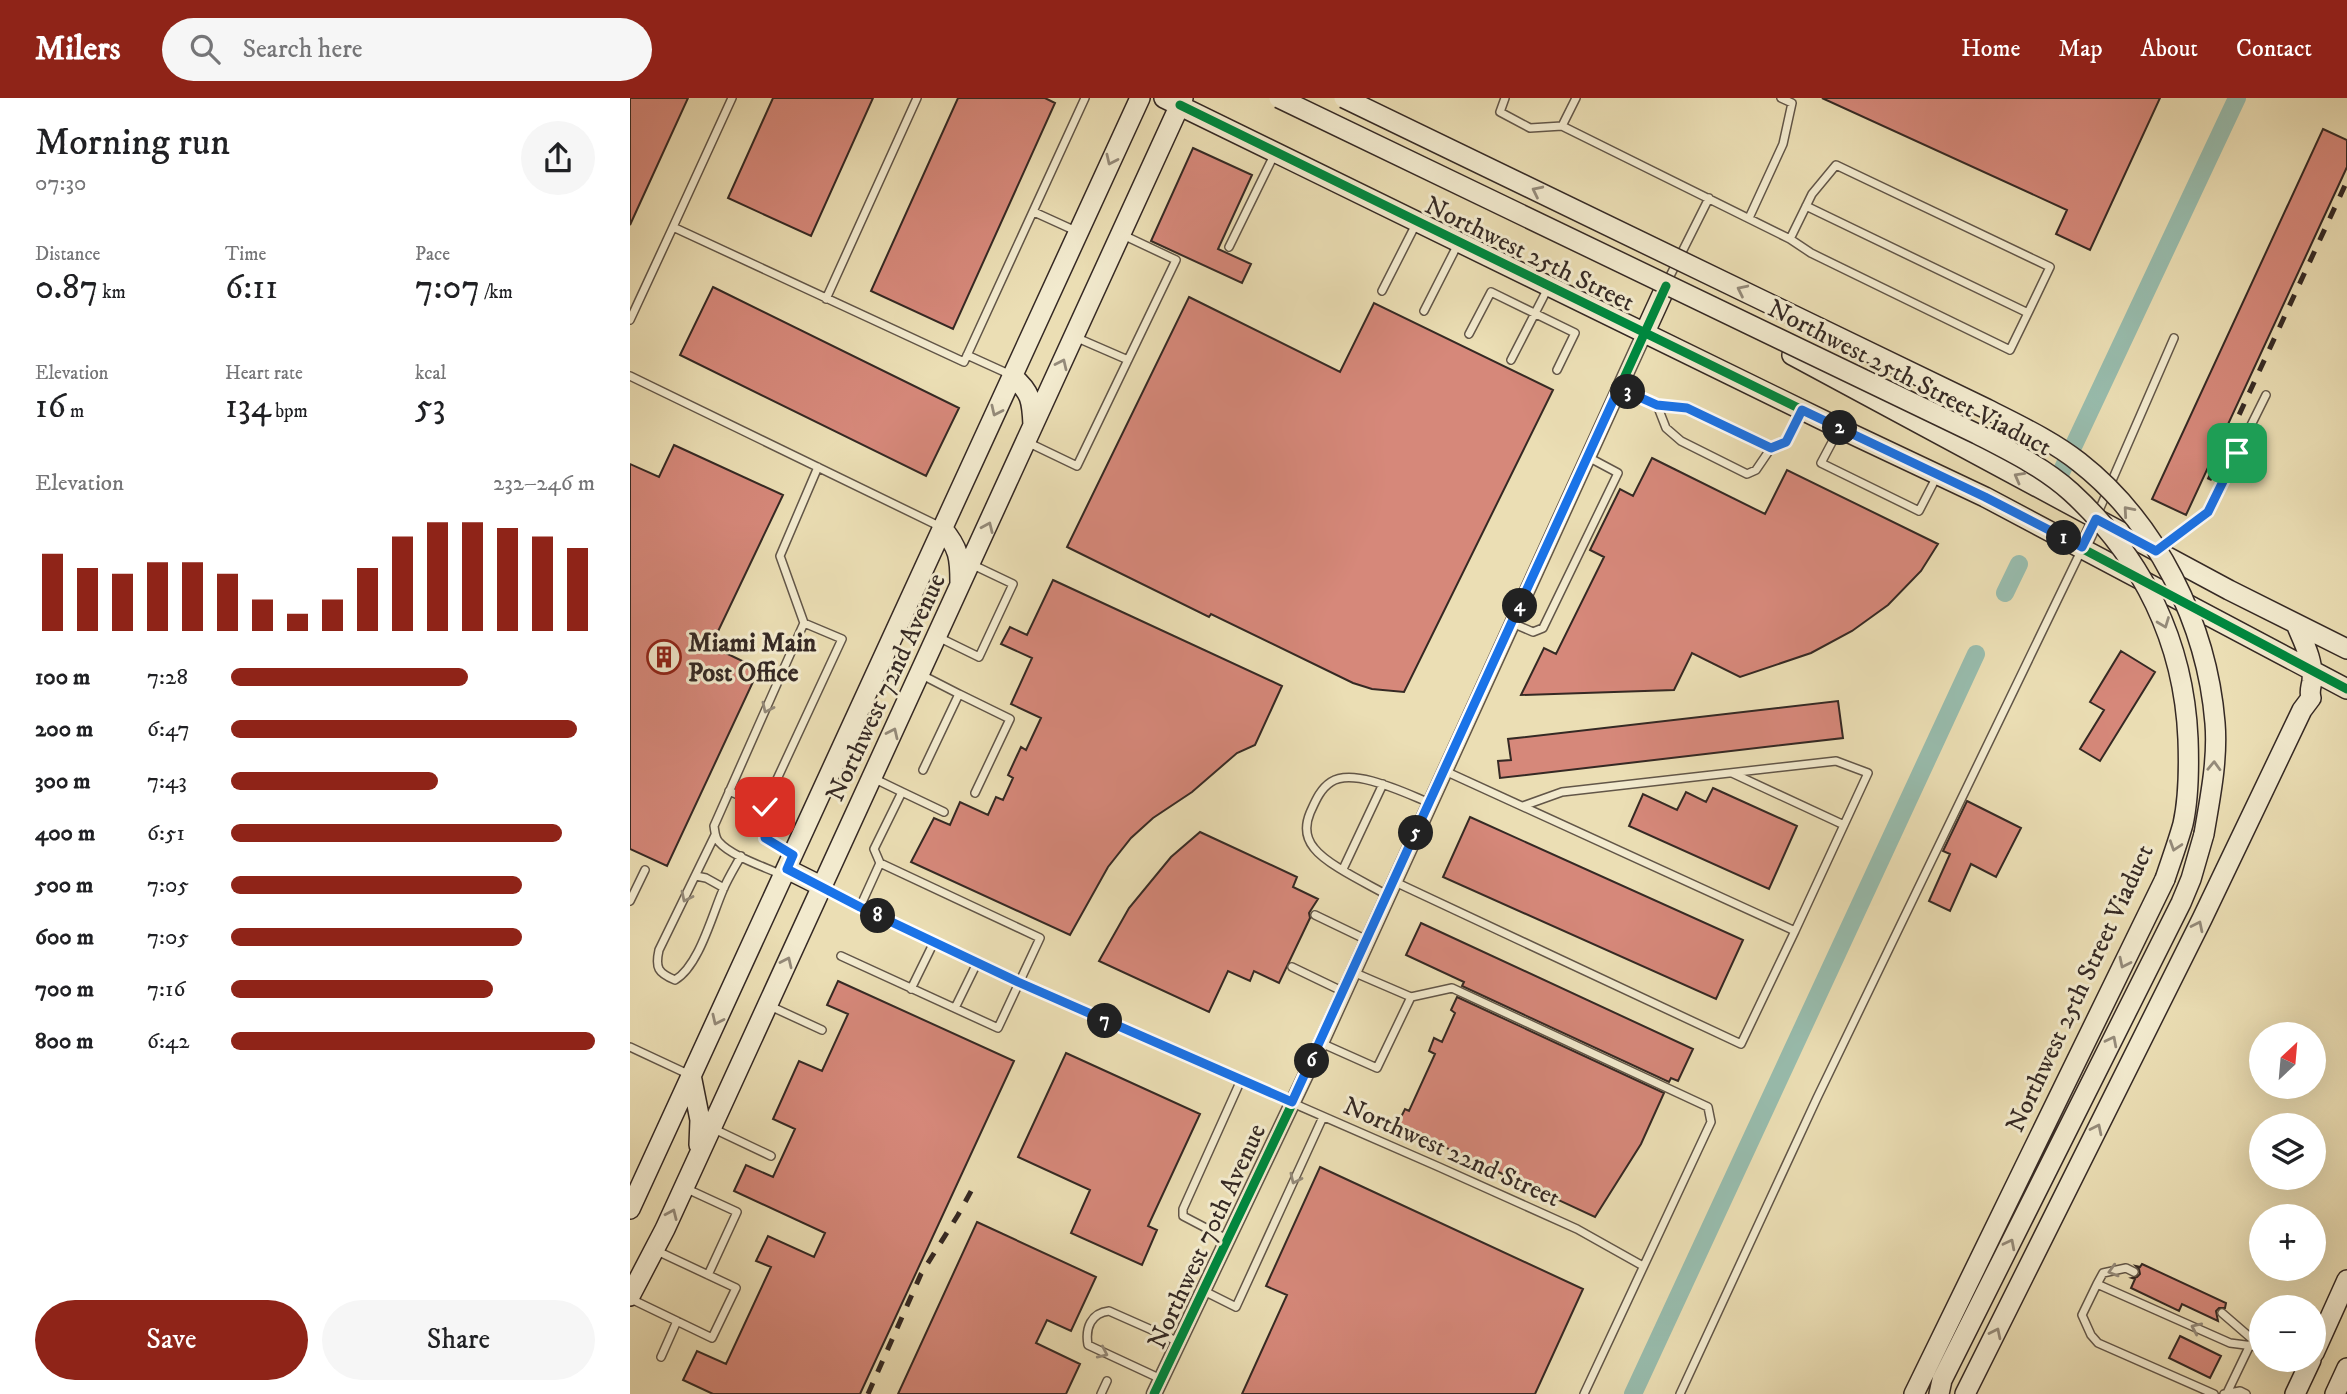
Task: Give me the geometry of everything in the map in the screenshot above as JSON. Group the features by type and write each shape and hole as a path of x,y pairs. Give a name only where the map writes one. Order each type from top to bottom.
{"main road":[{"name":"Northwest 72nd Avenue","path":"630,1209 1140,98"},
{"name":"Northwest 25th Street Viaduct","path":"1279,98 2028,460 2070,492 2118,541 2157,603 2173,647 2186,706 2189,766 2183,823 2165,879 1914,1394"},
{"name":"Northwest 25th Street","path":"1294,98 1665,286 2296,624 2345,643"},
{"name":"Northwest 25th Street Viaduct","path":"1344,98 2042,437 2078,461 2108,488 2145,530 2172,577 2192,621 2208,668 2215,725 2213,783 2204,834 2181,903 1942,1380 1939,1394"},
{"name":"Northwest 72nd Avenue","path":"630,1297 684,1188 1122,234 1176,100"},
{"name":"Northwest 25th Street","path":"1176,100 1275,152 1938,474 2082,547 2346,689"},
{"path":"1645,332 1665,286"},
{"path":"1012,376 1025,386 1032,402 1030,434"},
{"path":"942,528 954,542 960,558 960,588"},
{"path":"1965,1394 2208,907 2302,710 2311,698 2309,656 2296,624"},
{"path":"2311,698 2320,698 2346,689"},
{"path":"788,867 823,887"},
{"path":"691,1075 699,1120 699,1154"},
{"path":"2326,1326 2347,1280"},
{"path":"2335,1394 2347,1368"},
{"path":"2295,1394 2305,1372"}],"street":[{"name":"Northwest 70th Avenue","path":"1154,1394 1321,1043 1645,332"},
{"path":"2082,547 2096,519"}],"lane":[{"path":"630,320 732,98"},
{"path":"826,299 916,98"},
{"path":"673,227 964,362 1085,98"},
{"path":"1505,98 1500,112 1530,128 1562,126 1790,239 1811,254 2010,350 2050,267 1836,164 1812,194 1790,239"},
{"path":"1562,126 1576,98"},
{"path":"1749,218 1783,144 1792,103 1782,98"},
{"path":"1229,247 1275,152"},
{"path":"1665,286 1709,198"},
{"path":"1806,206 2028,313"},
{"path":"1034,212 1078,232"},
{"path":"1382,291 1417,221"},
{"path":"1030,434 1077,466 1176,260 1122,234"},
{"path":"1424,311 1460,242"},
{"path":"1511,360 1549,285"},
{"path":"1469,334 1490,292 1574,333 1557,370"},
{"path":"1074,337 1128,360"},
{"path":"2096,519 2174,338"},
{"path":"967,355 1012,376"},
{"path":"630,376 942,528"},
{"path":"1619,388 1657,405 1687,408 1771,448"},
{"path":"2156,551 2208,512 2266,395"},
{"path":"1657,405 1666,428 1681,441 1747,474 1756,470 1771,448 1786,442 1802,410"},
{"path":"1839,428 1821,463 1919,511 1938,474"},
{"path":"1512,623 1534,632 1544,628 1618,473 1588,457"},
{"path":"741,856 689,968 676,980 660,972 656,961 659,950 715,835 716,819 804,623 780,556 818,467"},
{"path":"1680,1394 1817,1098 2082,547"},
{"path":"937,637 979,657 1013,584 971,564"},
{"path":"788,867 765,838 765,807 842,639 804,623"},
{"path":"920,674 1010,719 975,793"},
{"path":"923,770 959,694"},
{"path":"1430,803 1383,784 1350,778 1332,780 1318,796 1307,821 1307,838 1315,851 1343,869 1741,1044 1868,773 1836,761 1562,792 1522,806"},
{"path":"1444,771 1795,931"},
{"path":"1732,773 1844,825"},
{"path":"872,778 944,811"},
{"path":"1343,869 1383,784"},
{"path":"729,791 765,807"},
{"path":"841,956 998,1028 1040,938 880,863 874,849 902,792"},
{"path":"715,835 719,843 741,856 788,867"},
{"path":"860,907 880,863"},
{"path":"630,901 645,870"},
{"path":"696,876 706,878 724,888"},
{"name":"Northwest 22nd Street","path":"823,887 1018,982 1577,1230 1643,1266"},
{"path":"1315,915 1367,940"},
{"path":"911,989 934,942"},
{"path":"955,1008 977,963"},
{"path":"1292,967 1344,992"},
{"path":"1353,972 1411,997 1452,988 1708,1107 1711,1122 1584,1394"},
{"path":"1321,1043 1377,1069 1411,997"},
{"path":"767,1005 822,1031"},
{"path":"630,1047 691,1075"},
{"path":"1228,1240 1183,1216 1183,1209 1241,1080"},
{"path":"1205,1291 1236,1307 1323,1117"},
{"path":"711,1128 771,1156"},
{"path":"684,1188 737,1212 708,1275"},
{"path":"630,1297 712,1338 736,1288 655,1250"},
{"path":"2134,1272 2126,1268 2103,1273 2082,1315 2091,1335 2098,1343 2214,1394"},
{"path":"2097,1284 2230,1343 2249,1345"},
{"path":"1161,1379 1088,1345 1088,1328 1094,1316 1109,1311 1179,1342"},
{"path":"2222,1313 2249,1336"},
{"path":"661,1357 677,1321"},
{"path":"2225,1394 2249,1347"},
{"path":"1101,1394 1107,1381"},
{"path":"2225,1394 2240,1391 2246,1394"}],"building":[{"path":"630,98 688,98 630,225"},
{"path":"773,98 873,98 811,236 728,198"},
{"path":"958,98 1045,98 1055,103 953,329 871,291"},
{"path":"1822,98 2160,98 2090,250 2056,234 2067,210"},
{"path":"2323,129 2347,140 2347,167 2186,515 2152,499"},
{"path":"1193,148 1252,175 1218,249 1251,264 1242,283 1151,241"},
{"path":"713,287 959,408 926,476 680,355"},
{"path":"1189,297 1340,372 1374,303 1553,390 1404,692 1372,689 1353,683 1211,614 1209,617 1067,547"},
{"name":"Miami Main Post Office","path":"674,445 783,495 711,646 759,669 667,866 630,849 630,464 659,477"},
{"path":"1652,458 1765,514 1787,470 1938,544 1921,571 1888,605 1852,631 1811,653 1740,677 1692,653 1674,690 1521,695 1544,648 1556,654 1604,557 1590,550 1620,489 1633,496"},
{"path":"1053,580 1282,686 1255,745 1237,753 1192,792 1153,818 1131,838 1108,867 1070,935 911,862 934,818 950,825 960,802 988,815 996,797 1003,800 1013,778 1008,775 1021,747 1026,750 1041,718 1011,704 1032,658 1001,644 1010,627 1027,635"},
{"path":"2121,651 2155,672 2100,761 2080,749 2104,710 2090,702"},
{"path":"1838,701 1843,738 1500,778 1498,761 1511,760 1508,739"},
{"path":"1713,788 1797,826 1769,889 1629,826 1643,794 1677,810 1686,792 1706,802"},
{"path":"1967,801 2021,828 1996,877 1971,864 1950,911 1929,901 1950,854 1943,851"},
{"path":"1470,817 1743,940 1716,999 1443,877"},
{"path":"1200,832 1297,877 1293,887 1318,899 1309,913 1310,918 1279,983 1254,971 1250,981 1228,971 1209,1012 1099,961 1129,908 1171,857"},
{"path":"1421,923 1693,1049 1678,1081 1671,1078 1669,1082 1462,986 1464,982 1406,955"},
{"path":"838,981 1014,1061 860,1394 713,1394 683,1380 697,1351 726,1364 771,1267 756,1261 768,1236 814,1257 825,1233 734,1191 746,1165 773,1177 795,1129 773,1119 799,1061 822,1071 848,1014 827,1005"},
{"path":"1457,997 1664,1093 1641,1144 1595,1217 1397,1125 1405,1109 1409,1111 1435,1054 1429,1051 1434,1038 1442,1042 1455,1013 1451,1010"},
{"path":"1066,1053 1200,1114 1148,1226 1157,1230 1142,1265 1071,1233 1090,1190 1018,1157"},
{"path":"1320,1167 1583,1289 1535,1394 1242,1394 1287,1295 1266,1286"},
{"path":"977,1222 1096,1277 1071,1331 1047,1320 1036,1343 1080,1364 1066,1394 898,1394"},
{"path":"2142,1264 2226,1303 2225,1308 2216,1311 2218,1321 2182,1304 2179,1311 2131,1288 2135,1279 2132,1278 2140,1274 2136,1266 2140,1267"},
{"path":"2180,1336 2221,1356 2210,1378 2169,1358"}],"waterway":[{"path":"2057,481 2237,98"},
{"path":"2005,593 2019,564"},
{"path":"1633,1394 1976,654"}],"railway":[{"path":"2209,480 2347,181"},
{"path":"868,1394 921,1274 975,1184"}],"cycle path":[{"path":"1180,105 1985,497 2347,689"},
{"path":"1154,1394 1321,1043 1666,286"}],"place":[{"name":"Miami Main Post Office","path":"664,657"}],"route":[{"path":"765,807 765,838 793,855 787,869 839,897 1059,1001 1292,1102 1619,388 1657,405 1687,408 1771,448 1786,442 1802,410 1938,474 2082,547 2096,519 2156,551 2208,512 2237,453"}]}
